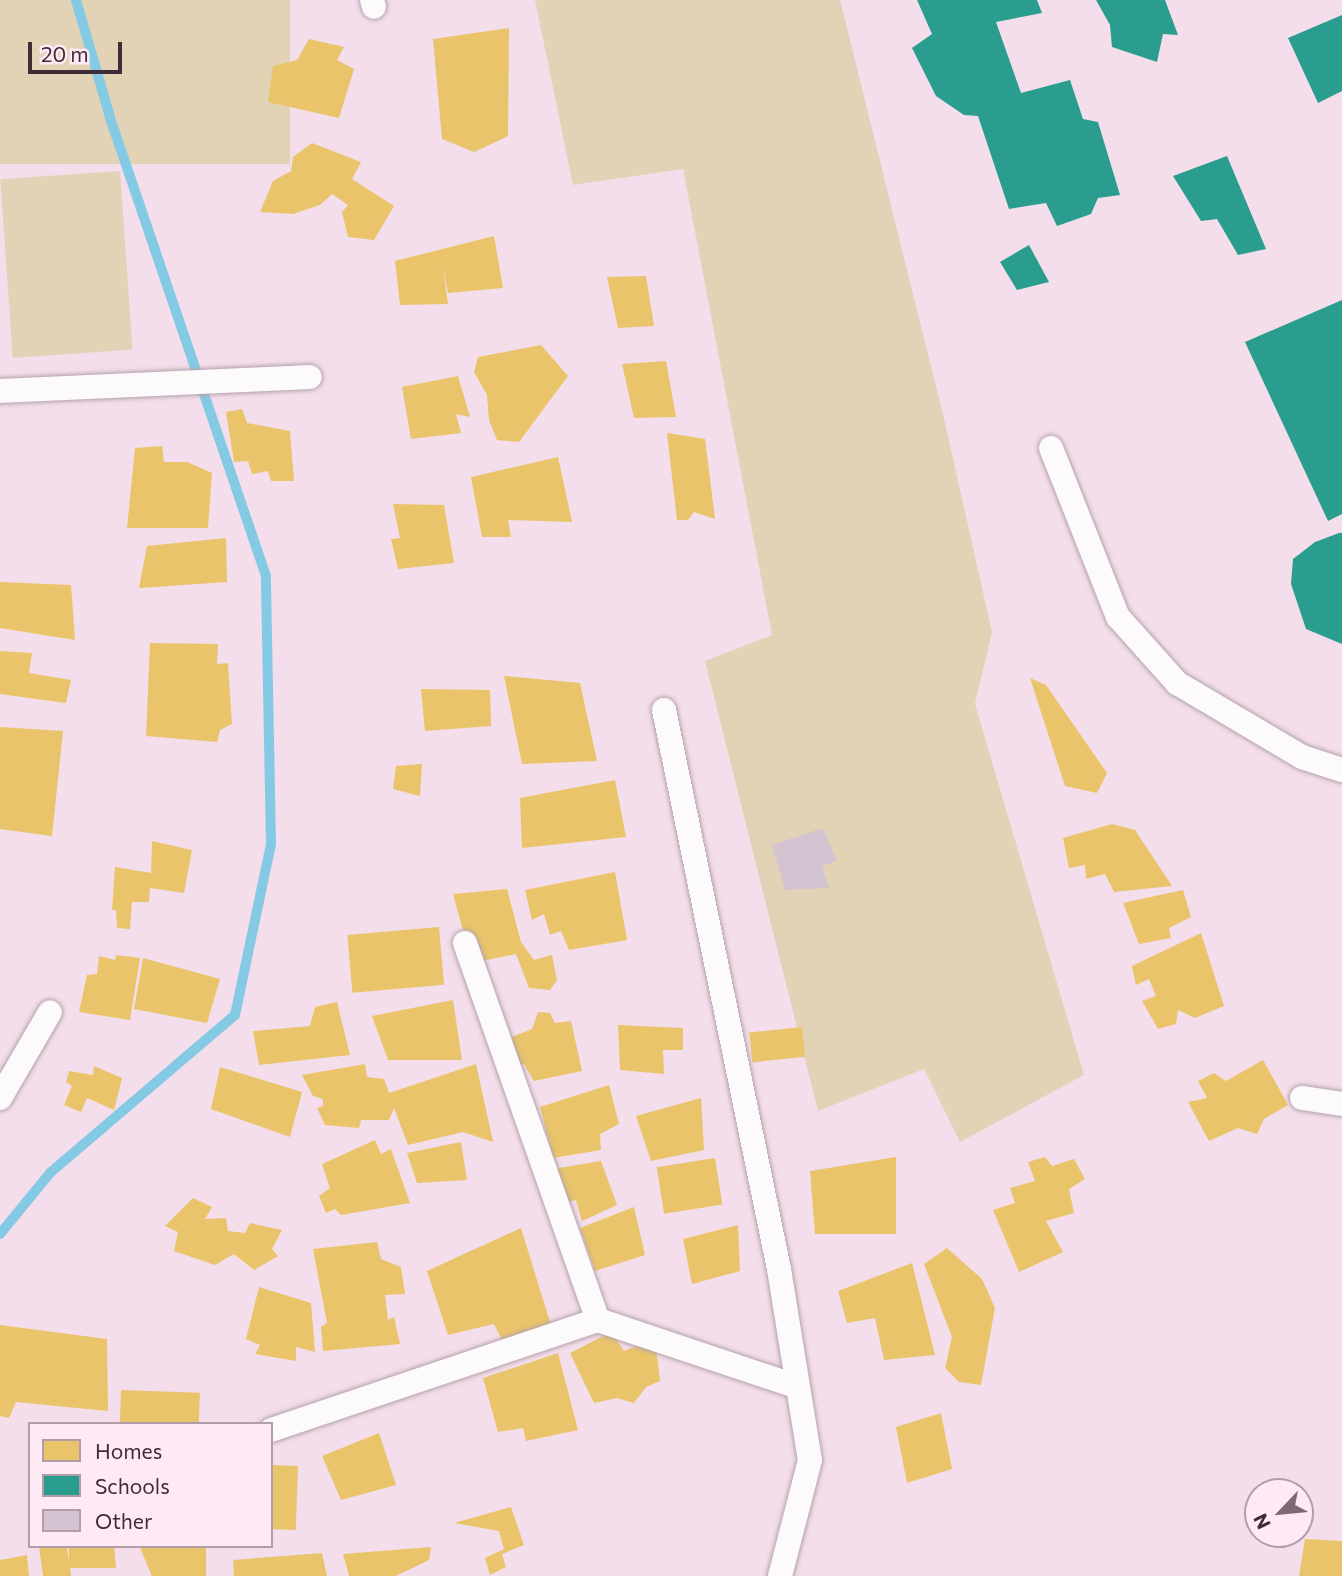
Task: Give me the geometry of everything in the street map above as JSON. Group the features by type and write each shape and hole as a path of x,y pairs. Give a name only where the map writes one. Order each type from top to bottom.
{"street":[{"path":"0,391 310,377"},
{"path":"1051,448 1118,617 1177,683 1302,757 1342,770"},
{"path":"664,710 779,1269 810,1460 780,1576"},
{"path":"465,943 598,1320"},
{"path":"0,1098 50,1012"},
{"path":"1303,1098 1342,1104"},
{"path":"273,1429 598,1320 798,1387"}],"shaded area":[{"path":"0,0 290,0 290,164 0,164"},
{"path":"535,0 840,0 943,414 992,632 975,704 1084,1075 960,1142 924,1069 818,1111 705,661 772,635 683,169 573,185"},
{"path":"120,171 132,350 13,358 0,179"}],"building: Homes":[{"path":"509,28 508,136 474,152 442,139 433,39"},
{"path":"309,39 344,47 337,60 354,69 339,118 268,102 273,66 297,60"},
{"path":"312,143 361,162 352,179 394,206 374,240 348,237 342,212 348,205 332,194 320,205 293,214 260,212 273,181 291,171 293,157"},
{"path":"494,236 503,288 448,293 443,267 448,304 400,305 395,261"},
{"path":"646,276 654,326 618,328 607,277"},
{"path":"541,345 568,376 519,442 497,440 489,420 487,395 474,372 478,357"},
{"path":"666,361 676,417 634,418 622,364"},
{"path":"458,376 470,417 456,414 461,433 411,439 402,387"},
{"path":"242,409 247,423 290,431 294,481 271,481 268,471 252,474 248,461 234,462 226,412"},
{"path":"667,433 705,439 715,519 694,512 688,520 677,520"},
{"path":"162,446 164,462 187,462 212,473 208,528 127,528 135,448"},
{"path":"558,457 572,522 508,520 511,537 482,537 471,477"},
{"path":"393,504 444,505 454,563 398,569 391,539 400,538"},
{"path":"226,538 227,582 139,588 147,546"},
{"path":"0,582 71,585 75,640 0,628"},
{"path":"150,643 218,644 217,664 228,663 232,724 220,730 217,742 146,736"},
{"path":"0,651 32,653 29,673 71,680 66,703 0,694"},
{"path":"504,676 580,683 597,761 522,764"},
{"path":"1030,678 1046,685 1107,773 1097,793 1065,786"},
{"path":"421,689 490,690 491,726 425,731"},
{"path":"0,727 63,731 52,836 0,829"},
{"path":"422,764 420,796 393,789 396,766"},
{"path":"615,780 626,837 522,848 520,798"},
{"path":"1112,824 1135,830 1172,886 1114,892 1105,874 1086,879 1085,865 1069,868 1063,838"},
{"path":"152,841 192,850 184,893 150,888 149,902 132,902 130,929 117,928 116,910 112,910 115,867 151,873"},
{"path":"615,872 627,940 569,950 561,931 550,935 544,914 532,920 525,890"},
{"path":"507,889 521,942 534,960 552,955 557,980 550,990 529,988 516,954 472,963 453,894"},
{"path":"1183,890 1191,917 1169,928 1171,938 1139,944 1123,903"},
{"path":"439,927 444,985 352,993 347,935"},
{"path":"1201,933 1224,1006 1195,1018 1178,1010 1176,1024 1158,1029 1142,1001 1156,996 1149,979 1136,985 1132,966"},
{"path":"116,955 140,958 130,1020 79,1012 87,975 97,974 99,956 115,960"},
{"path":"143,958 220,979 207,1023 134,1009"},
{"path":"453,1000 462,1060 388,1060 372,1016"},
{"path":"337,1002 350,1055 259,1065 253,1031 310,1026 315,1007"},
{"path":"538,1012 550,1013 555,1023 571,1021 582,1071 534,1081 524,1064 509,1068 507,1039 532,1029"},
{"path":"618,1025 683,1028 683,1050 663,1050 664,1074 620,1070"},
{"path":"802,1027 805,1057 752,1062 749,1033"},
{"path":"1263,1060 1288,1105 1264,1119 1257,1134 1238,1128 1209,1141 1188,1102 1207,1098 1198,1081 1214,1073 1226,1081"},
{"path":"365,1064 367,1077 384,1079 389,1093 476,1064 493,1142 463,1132 408,1145 394,1108 389,1120 361,1120 359,1128 325,1125 317,1108 323,1106 323,1099 313,1096 302,1075"},
{"path":"94,1066 122,1078 114,1110 87,1098 81,1112 64,1105 72,1086 66,1082 69,1071 93,1075"},
{"path":"220,1067 302,1092 290,1137 211,1109"},
{"path":"609,1085 619,1124 600,1134 601,1150 553,1158 540,1107"},
{"path":"701,1098 704,1150 651,1161 636,1116"},
{"path":"375,1140 381,1154 391,1149 410,1203 341,1215 335,1209 326,1213 319,1196 330,1188 322,1164"},
{"path":"461,1142 467,1180 417,1183 407,1153"},
{"path":"896,1157 896,1234 815,1234 810,1171"},
{"path":"1045,1157 1052,1166 1074,1159 1085,1179 1069,1189 1074,1213 1046,1221 1063,1252 1019,1272 993,1210 1015,1203 1010,1188 1035,1181 1028,1162"},
{"path":"715,1158 722,1204 664,1214 657,1167"},
{"path":"601,1161 617,1205 582,1221 576,1200 564,1203 553,1169"},
{"path":"193,1198 212,1207 205,1219 226,1218 228,1231 245,1233 250,1223 282,1230 272,1249 278,1256 254,1270 234,1254 215,1265 174,1251 178,1232 165,1226"},
{"path":"634,1207 645,1255 595,1271 580,1228"},
{"path":"738,1225 740,1271 692,1284 683,1239"},
{"path":"521,1228 554,1335 504,1344 494,1324 448,1335 427,1271"},
{"path":"377,1242 381,1259 401,1267 405,1294 385,1295 388,1320 394,1317 400,1344 323,1351 321,1327 327,1323 313,1249"},
{"path":"947,1248 982,1279 995,1308 981,1385 959,1382 945,1368 952,1337 924,1264"},
{"path":"912,1263 935,1355 884,1360 875,1318 847,1323 838,1291"},
{"path":"259,1287 311,1303 315,1352 296,1347 296,1361 255,1354 260,1345 246,1339"},
{"path":"0,1325 107,1339 108,1411 16,1402 9,1418 0,1416"},
{"path":"611,1332 624,1351 655,1339 660,1381 646,1387 634,1403 617,1398 594,1403 570,1353"},
{"path":"558,1353 578,1430 526,1441 523,1428 498,1432 483,1378"},
{"path":"121,1390 200,1393 199,1422 120,1422"},
{"path":"941,1413 952,1469 907,1483 896,1427"},
{"path":"379,1433 396,1485 341,1500 322,1456"},
{"path":"273,1465 298,1466 296,1530 273,1529"},
{"path":"511,1507 524,1545 502,1554 506,1567 490,1575 485,1558 504,1549 499,1531 454,1523"},
{"path":"1314,1539 1342,1541 1342,1576 1299,1576 1304,1548 1314,1548"},
{"path":"431,1547 429,1560 396,1576 349,1576 343,1554"},
{"path":"39,1548 67,1548 69,1561 69,1548 114,1548 116,1568 70,1568 71,1576 43,1576"},
{"path":"140,1548 206,1548 206,1576 152,1576"},
{"path":"322,1553 327,1576 234,1576 233,1560"},
{"path":"27,1555 29,1576 0,1576 0,1560"}],"building: Schools":[{"path":"917,0 1037,0 1042,13 996,22 1021,93 1070,80 1083,119 1098,122 1120,195 1098,198 1091,214 1057,226 1046,203 1009,209 978,116 964,115 936,96 912,48 932,34"},
{"path":"1096,0 1165,0 1178,35 1163,34 1157,62 1112,47 1110,25"},
{"path":"1342,15 1342,91 1318,103 1288,38"},
{"path":"1227,156 1266,249 1238,255 1217,219 1201,221 1173,176"},
{"path":"1029,245 1049,282 1017,290 1000,262"},
{"path":"1342,300 1342,514 1328,521 1245,342"},
{"path":"1342,533 1342,644 1306,629 1291,584 1293,559 1315,542"}],"building: Other":[{"path":"823,828 837,861 822,866 829,888 785,890 772,845"}],"waterway":[{"path":"0,1234 51,1172 235,1015 271,844 266,576 110,117 76,0"}]}
